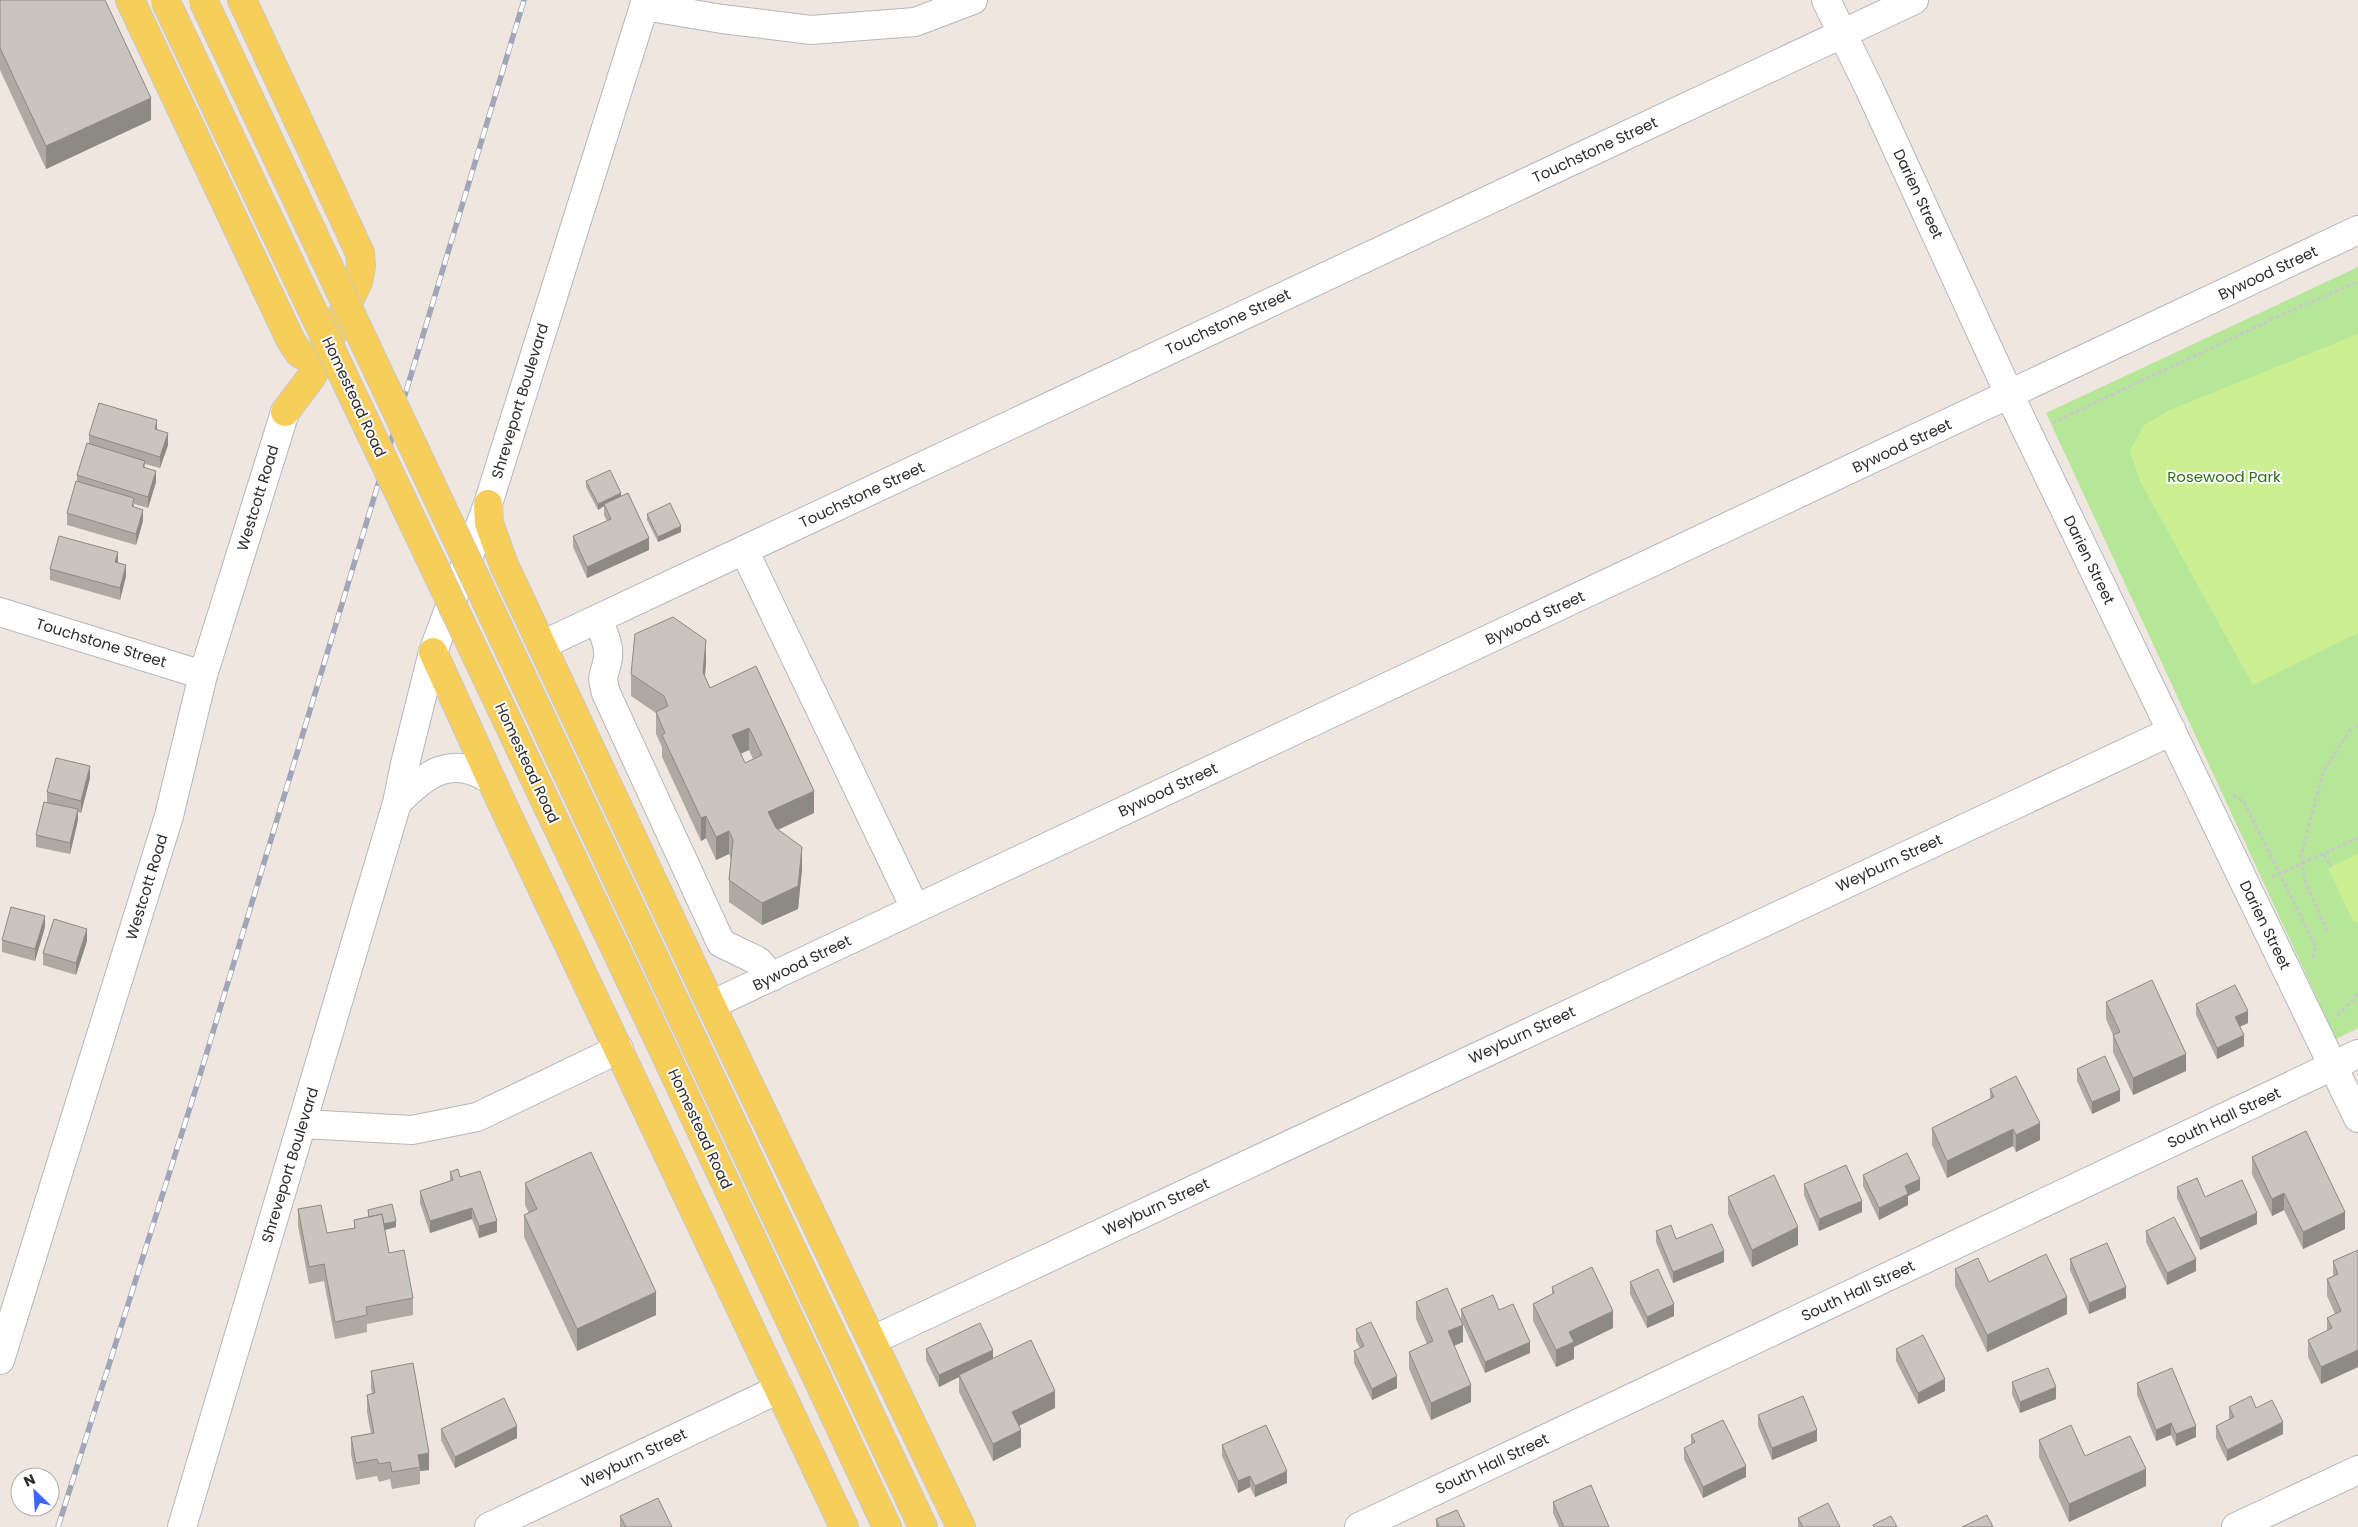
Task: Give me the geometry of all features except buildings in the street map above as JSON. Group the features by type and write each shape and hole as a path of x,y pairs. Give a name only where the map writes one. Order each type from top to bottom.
{"main road":[{"path":"130,0 290,341 299,353 310,359 322,356"},
{"name":"Homestead Road","path":"165,0 653,1028 887,1527"},
{"path":"203,0 923,1527"},
{"path":"242,0 360,252 361,266 358,282 312,376 286,412"},
{"path":"286,412 291,379 290,341"},
{"path":"488,504 489,523 504,565 711,1006 962,1527"},
{"path":"468,556 481,555 494,558 504,565"},
{"path":"434,652 492,780 844,1527"}],"street":[{"path":"645,3 722,19 811,30 915,22 973,0"},
{"name":"Darien Street","path":"1826,0 2010,396 2358,1118"},
{"name":"Touchstone Street","path":"542,645 1914,0"},
{"name":"Shreveport Boulevard","path":"182,1527 397,803 405,764 434,652 488,504 645,3"},
{"name":"Bywood Street","path":"711,1006 915,908 2010,396 2358,230"},
{"name":"Westcott Road","path":"0,1360 169,816 203,675 286,412"},
{"path":"744,550 915,908"},
{"name":"Touchstone Street","path":"0,612 203,675"},
{"path":"598,619 607,645 608,657 601,676 606,692 721,943 758,961 772,976"},
{"name":"Weyburn Street","path":"873,1340 2172,731"},
{"name":"Shreveport Boulevard","path":"397,803 418,782 432,773 465,768 477,771 492,780"},
{"path":"303,1124 412,1130 477,1117 619,1049"},
{"name":"South Hall Street","path":"1358,1527 2358,1054"},
{"name":"Weyburn Street","path":"488,1527 779,1389"},
{"path":"2236,1527 2358,1470"}],"path":[{"path":"2029,435 2292,310 2358,282"},
{"path":"2327,931 2305,881 2301,856 2323,772 2350,730 2358,725"},
{"path":"2232,795 2244,802 2315,944 2312,965"},
{"path":"2271,877 2358,838"},
{"path":"2324,854 2331,867"},
{"path":"2336,1015 2353,1000 2358,992"}],"green space":[{"name":"Rosewood Park","path":"2358,267 2358,1028 2336,1039 2046,413"},
{"path":"2358,334 2358,633 2253,685 2140,481 2130,451 2144,425 2170,410"},
{"path":"2358,854 2358,921 2354,923 2328,868"}],"railway":[{"path":"58,1527 197,1085 524,0"}]}
